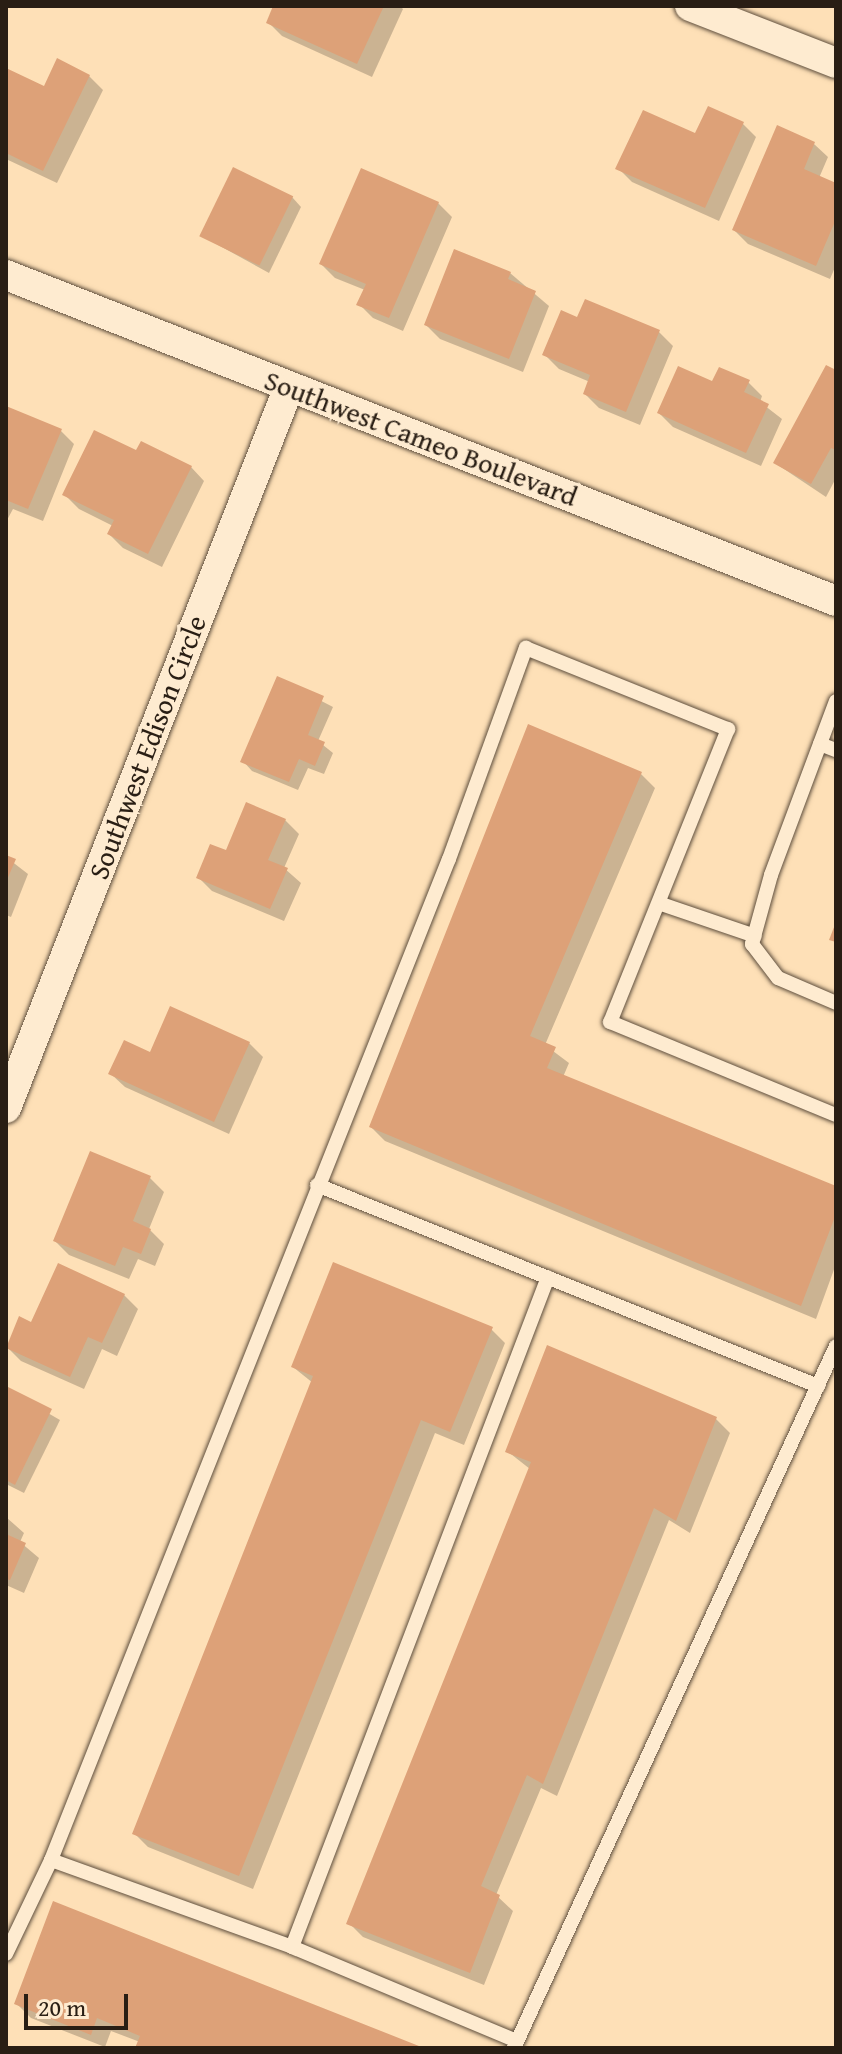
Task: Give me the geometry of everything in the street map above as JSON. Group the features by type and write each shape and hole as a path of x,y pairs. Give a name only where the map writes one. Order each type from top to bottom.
{"street":[{"path":"690,6 836,63"},
{"name":"Southwest Cameo Boulevard","path":"6,275 836,601"},
{"name":"Southwest Edison Circle","path":"6,1108 289,387"}],"lane":[{"path":"6,1954 51,1860 449,859 526,648 728,729 661,904 610,1022 836,1115"},
{"path":"836,701 771,875 752,944 778,978 836,1003"},
{"path":"820,744 836,750"},
{"path":"661,904 755,936"},
{"path":"317,1185 818,1386"},
{"path":"292,1947 548,1277"},
{"path":"51,1860 292,1947 516,2044 836,1346"}],"building":[{"path":"273,6 384,6 357,64 266,23"},
{"path":"57,58 90,75 43,171 6,153 6,68 44,86"},
{"path":"708,106 744,122 705,208 615,169 643,110 695,133"},
{"path":"777,125 815,142 804,169 836,183 836,219 816,266 732,230"},
{"path":"233,167 293,196 259,266 199,236"},
{"path":"361,168 439,202 389,318 356,305 366,284 319,264"},
{"path":"454,249 511,272 508,279 536,291 509,359 424,325"},
{"path":"585,299 660,330 626,412 583,394 590,375 542,355 561,310 577,317"},
{"path":"826,365 836,370 836,450 831,448 811,484 773,463"},
{"path":"678,366 712,381 719,367 750,380 744,392 769,404 746,453 657,413"},
{"path":"6,406 62,429 28,509 6,500"},
{"path":"94,430 136,450 141,441 192,466 148,554 107,534 114,520 62,495"},
{"path":"277,676 324,696 308,735 325,742 315,766 299,759 289,782 240,762"},
{"path":"528,724 642,772 530,1036 556,1047 547,1068 836,1186 836,1214 801,1306 369,1127"},
{"path":"246,802 286,819 268,860 288,868 270,909 196,878 210,844 226,850"},
{"path":"6,855 16,859 6,882"},
{"path":"836,922 836,942 829,940"},
{"path":"170,1006 250,1042 214,1122 108,1074 124,1040 150,1052"},
{"path":"90,1151 151,1176 133,1221 151,1229 141,1254 123,1247 115,1266 53,1241"},
{"path":"333,1262 493,1327 450,1432 421,1420 239,1876 132,1834 313,1376 291,1367"},
{"path":"58,1263 125,1294 102,1343 88,1337 70,1377 6,1348 19,1316 31,1322"},
{"path":"547,1345 717,1417 676,1521 654,1508 543,1784 527,1775 481,1886 500,1895 470,1973 346,1924 531,1462 505,1452"},
{"path":"6,1386 52,1409 15,1485 6,1480"},
{"path":"6,1534 26,1543 10,1580 6,1579"},
{"path":"53,1901 424,2048 135,2048 140,2036 97,2018 91,2035 14,2004"}]}
